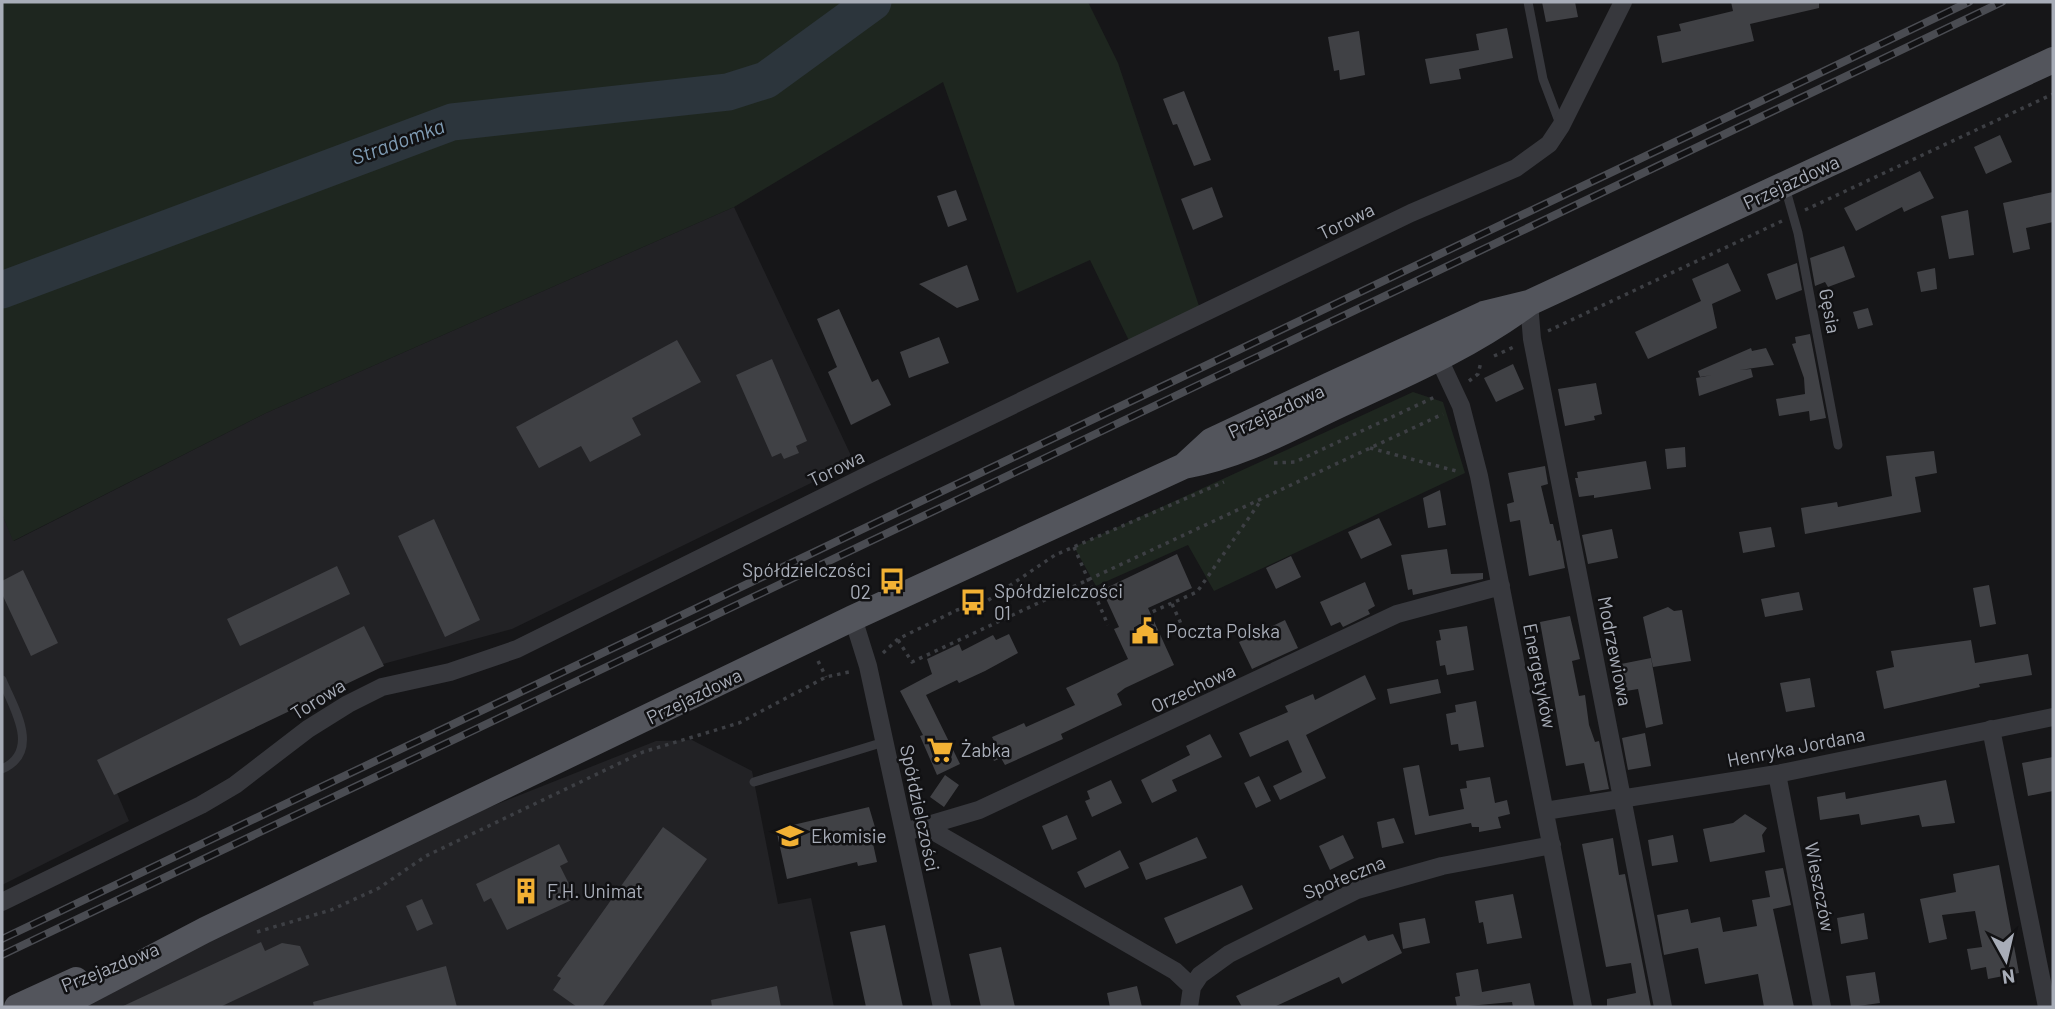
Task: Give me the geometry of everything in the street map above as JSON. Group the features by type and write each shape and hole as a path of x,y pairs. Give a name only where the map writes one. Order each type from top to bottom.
{"main road":[{"name":"Przejazdowa","path":"1184,466 1212,441 1330,385 1484,314 1529,303 2053,60"},
{"name":"Przejazdowa","path":"58,1007 205,930 853,618 1184,466 1229,457 1439,359 1488,333 1529,303"},
{"name":"Przejazdowa","path":"17,1007 88,974 205,930"}],"street":[{"name":"Torowa","path":"2,902 201,805 235,785 308,729 382,687 450,672 517,649 866,476 1005,412 1411,213 1516,168 1549,144 1561,126 1623,2"},
{"name":"Modrzewiowa","path":"1529,303 1532,339 1663,1007"},
{"name":"Energetyków","path":"1439,359 1461,406 1479,476 1583,1007"},
{"name":"Orzechowa","path":"905,832 926,828 979,810 1397,614 1501,586"},
{"name":"Spółdzielczości","path":"853,618 868,666 942,1007"},
{"name":"Henryka Jordana","path":"1545,811 1777,774 2053,717"},
{"path":"1991,729 2047,1007"},
{"name":"Wieszczów","path":"1777,774 1822,1007"},
{"path":"926,828 1175,971 1192,987 1189,1007"},
{"name":"Społeczna","path":"1192,987 1200,975 1229,954 1357,890 1442,866 1552,845"}],"lane":[{"path":"1528,2 1543,79 1561,126"},
{"name":"Gęsia","path":"1785,185 1838,445"},
{"path":"2,680 24,733 20,751 9,765 2,769"},
{"path":"754,782 884,742"}],"path":[{"path":"1472,380 1482,362 2053,94"},
{"path":"1266,464 1295,462 1454,388"},
{"path":"898,639 912,662 1461,406"},
{"path":"1369,448 1479,476"},
{"path":"879,657 898,639 957,610 987,601 1037,566 1074,547 1227,480"},
{"path":"1145,615 1197,592 1263,497"},
{"path":"1074,547 1108,625"},
{"path":"1172,604 1183,628"},
{"path":"253,934 331,910 379,888 426,856 643,751 739,723 826,677 855,671"}],"shaded area":[{"path":"2,2 1088,2 1118,63 1202,315 1133,349 1090,260 1017,293 943,82 734,207 266,413 13,541 2,514"},
{"path":"734,207 854,462 512,629 383,664 117,793 129,821 2,885 2,514 14,541 266,413"},
{"path":"1413,392 1443,402 1465,473 1214,591 1188,545 1096,586 1074,547"},
{"path":"692,740 752,771 778,904 811,898 834,1007 17,1007 88,974 205,930 361,858 656,741"}],"building":[{"path":"1542,2 1575,2 1578,17 1546,22"},
{"path":"1731,2 1819,2 1819,8 1750,24 1754,41 1662,63 1657,36 1681,31 1679,24 1733,11"},
{"path":"1507,28 1513,58 1459,69 1461,79 1430,84 1425,59 1479,50 1476,34"},
{"path":"1359,31 1365,75 1340,80 1339,70 1334,71 1328,37"},
{"path":"1184,91 1211,160 1194,166 1177,124 1173,125 1163,99"},
{"path":"2000,135 2012,162 1986,174 1974,147"},
{"path":"1920,171 1934,198 1904,212 1902,207 1856,231 1844,208"},
{"path":"1212,187 1223,217 1193,230 1181,199"},
{"path":"956,190 967,220 948,227 937,196"},
{"path":"2053,192 2053,222 2026,228 2030,249 2013,253 2003,203"},
{"path":"1968,210 1974,255 1949,259 1941,216"},
{"path":"1844,246 1855,277 1828,287 1825,282 1815,286 1810,258"},
{"path":"1728,263 1741,291 1712,304 1717,328 1648,359 1635,332 1701,301 1692,279"},
{"path":"1797,263 1802,290 1776,300 1767,274"},
{"path":"967,265 979,300 957,308 919,284"},
{"path":"1935,268 1937,289 1921,292 1917,272"},
{"path":"1868,308 1873,325 1858,329 1853,312"},
{"path":"839,309 872,382 878,379 891,405 851,425 828,372 837,367 817,319"},
{"path":"1810,334 1826,418 1810,421 1809,411 1779,416 1776,399 1805,394 1804,378 1792,344 1796,343 1795,337"},
{"path":"939,337 949,363 909,378 900,352"},
{"path":"677,340 701,382 632,418 641,435 590,462 581,446 539,468 516,427"},
{"path":"1751,348 1752,351 1766,348 1774,365 1740,370 1751,369 1753,377 1699,396 1696,378 1712,375 1700,377 1698,371"},
{"path":"772,359 807,441 796,446 799,453 784,459 781,453 772,457 736,375"},
{"path":"1513,364 1524,389 1496,402 1484,378"},
{"path":"1596,383 1602,414 1594,416 1595,420 1565,426 1558,389"},
{"path":"1685,447 1686,467 1667,469 1665,449"},
{"path":"1934,451 1937,473 1915,477 1921,512 1805,534 1801,508 1837,502 1838,507 1892,496 1886,456"},
{"path":"1646,461 1651,489 1594,498 1594,495 1579,497 1575,478 1578,478 1577,472"},
{"path":"1545,466 1548,484 1541,486 1550,524 1553,524 1557,541 1560,540 1565,568 1529,576 1520,520 1510,522 1507,504 1514,502 1508,473"},
{"path":"1440,490 1446,525 1428,528 1423,498"},
{"path":"1379,518 1392,545 1361,559 1348,532"},
{"path":"434,519 480,620 445,637 398,536"},
{"path":"1771,527 1775,547 1743,553 1739,532"},
{"path":"1612,529 1618,558 1588,564 1582,535"},
{"path":"1447,549 1451,574 1483,573 1483,579 1413,595 1412,589 1408,590 1401,555"},
{"path":"1177,554 1192,588 1148,608 1174,665 1125,688 1117,694 1122,705 1061,734 1063,739 1005,765 1001,758 994,761 988,746 995,743 992,737 1024,723 1026,727 1075,705 1066,688 1128,659 1114,629 1119,627 1102,590"},
{"path":"1291,556 1301,577 1276,589 1266,568"},
{"path":"337,566 350,594 240,646 227,619"},
{"path":"23,570 58,643 31,656 2,594 2,581"},
{"path":"1365,582 1375,606 1368,610 1370,614 1343,627 1340,622 1331,626 1320,602"},
{"path":"1989,585 1996,624 1980,627 1973,588"},
{"path":"1799,592 1803,610 1765,617 1761,599"},
{"path":"1668,607 1674,611 1682,610 1691,661 1653,667 1643,617"},
{"path":"1570,616 1580,659 1572,661 1579,696 1585,695 1589,725 1595,742 1599,741 1609,789 1590,792 1584,763 1566,766 1540,622"},
{"path":"1285,620 1298,648 1252,669 1239,642"},
{"path":"364,626 384,666 114,795 97,760"},
{"path":"1467,626 1474,670 1447,675 1445,665 1440,666 1436,641 1441,640 1439,630"},
{"path":"1009,634 1018,653 959,683 957,680 926,695 960,764 937,775 920,736 923,735 900,691 932,674 927,659 959,644 962,651 993,635 996,640"},
{"path":"1971,640 1975,663 2028,654 2032,675 1979,684 1980,687 1884,709 1876,671 1894,667 1891,651"},
{"path":"1651,658 1663,724 1646,728 1638,689 1626,691 1621,664"},
{"path":"1365,675 1376,699 1306,735 1326,778 1280,800 1273,786 1302,772 1288,740 1250,757 1239,733 1288,712 1285,706 1313,694 1315,700"},
{"path":"1810,678 1815,707 1786,712 1780,683"},
{"path":"1438,679 1441,693 1390,704 1387,689"},
{"path":"1476,701 1484,747 1459,751 1458,744 1451,745 1446,714 1456,712 1455,705"},
{"path":"1645,733 1651,766 1628,770 1622,738"},
{"path":"1210,734 1222,757 1172,780 1177,791 1152,803 1141,780 1190,755 1186,746"},
{"path":"2053,757 2053,791 2028,796 2022,763"},
{"path":"1419,765 1429,816 1464,809 1460,789 1467,788 1466,781 1490,777 1495,803 1507,800 1510,814 1498,817 1501,828 1479,832 1479,827 1472,827 1471,823 1415,835 1403,768"},
{"path":"945,775 959,785 944,807 930,797"},
{"path":"1259,776 1271,801 1256,808 1244,783"},
{"path":"1111,780 1122,803 1092,817 1085,801 1090,799 1087,791"},
{"path":"1946,780 1955,823 1922,827 1919,815 1861,825 1859,814 1820,820 1817,797 1845,792 1846,799"},
{"path":"869,807 877,834 872,839 877,862 858,866 857,862 787,879 776,829"},
{"path":"1745,814 1767,828 1762,835 1765,852 1710,862 1703,829 1733,823"},
{"path":"1067,815 1077,839 1052,850 1042,826"},
{"path":"1394,818 1404,843 1382,848 1377,822"},
{"path":"663,827 707,859 602,1007 577,1007 553,990 561,978 557,976"},
{"path":"1343,835 1354,858 1330,870 1319,846"},
{"path":"1673,835 1678,862 1652,866 1648,840"},
{"path":"1197,837 1207,858 1146,880 1139,863"},
{"path":"1613,838 1619,875 1625,874 1651,1007 1607,1007 1607,999 1636,993 1631,963 1606,967 1582,844"},
{"name":"F.H. Unimat","path":"559,844 568,862 560,866 576,898 507,930 491,898 484,902 476,884"},
{"path":"1120,850 1129,868 1085,888 1077,872"},
{"path":"1999,865 2019,973 1988,979 1986,967 1971,970 1967,949 1982,947 1975,911 1942,915 1947,939 1929,943 1920,899 1956,892 1953,874"},
{"path":"1783,868 1791,905 1773,909 1794,1007 1764,1007 1758,974 1705,984 1698,948 1664,955 1657,915 1688,909 1691,923 1720,917 1723,932 1757,926 1752,900 1770,897 1765,871"},
{"path":"1242,885 1253,909 1176,944 1164,918"},
{"path":"1513,894 1522,938 1487,944 1475,901"},
{"path":"422,899 433,924 417,931 406,906"},
{"path":"1864,913 1868,939 1841,944 1837,918"},
{"path":"1425,918 1430,943 1403,949 1399,923"},
{"path":"885,925 903,1007 866,1007 850,932"},
{"path":"1393,934 1402,953 1342,984 1339,977 1274,1007 1242,1007 1236,996 1365,935 1368,941"},
{"path":"261,942 265,951 282,943 300,946 309,965 220,1007 121,1007"},
{"path":"1001,947 1015,1007 981,1007 969,954"},
{"path":"446,966 457,1007 314,1007 313,1002"},
{"path":"1478,969 1482,992 1530,983 1535,1007 1513,1007 1512,1002 1457,1007 1455,997 1460,996 1456,973"},
{"path":"1875,972 1880,1003 1851,1007 1846,976"},
{"path":"777,986 781,1007 712,1007 711,1000"},
{"path":"1137,986 1142,1007 1110,1007 1107,993"}],"waterway":[{"name":"Stradomka","path":"2,290 452,122 728,92 766,80 873,2"}],"railway":[{"path":"2,939 1969,2"},
{"path":"2,955 2002,2"}],"place":[{"name":"Spółdzielczości 02","path":"892,581"},
{"name":"Spółdzielczości 01","path":"973,602"},
{"name":"Poczta Polska","path":"1145,631"},
{"name":"Żabka","path":"940,750"},
{"name":"Ekomisie","path":"790,836"},
{"name":"F.H. Unimat","path":"526,891"}]}
